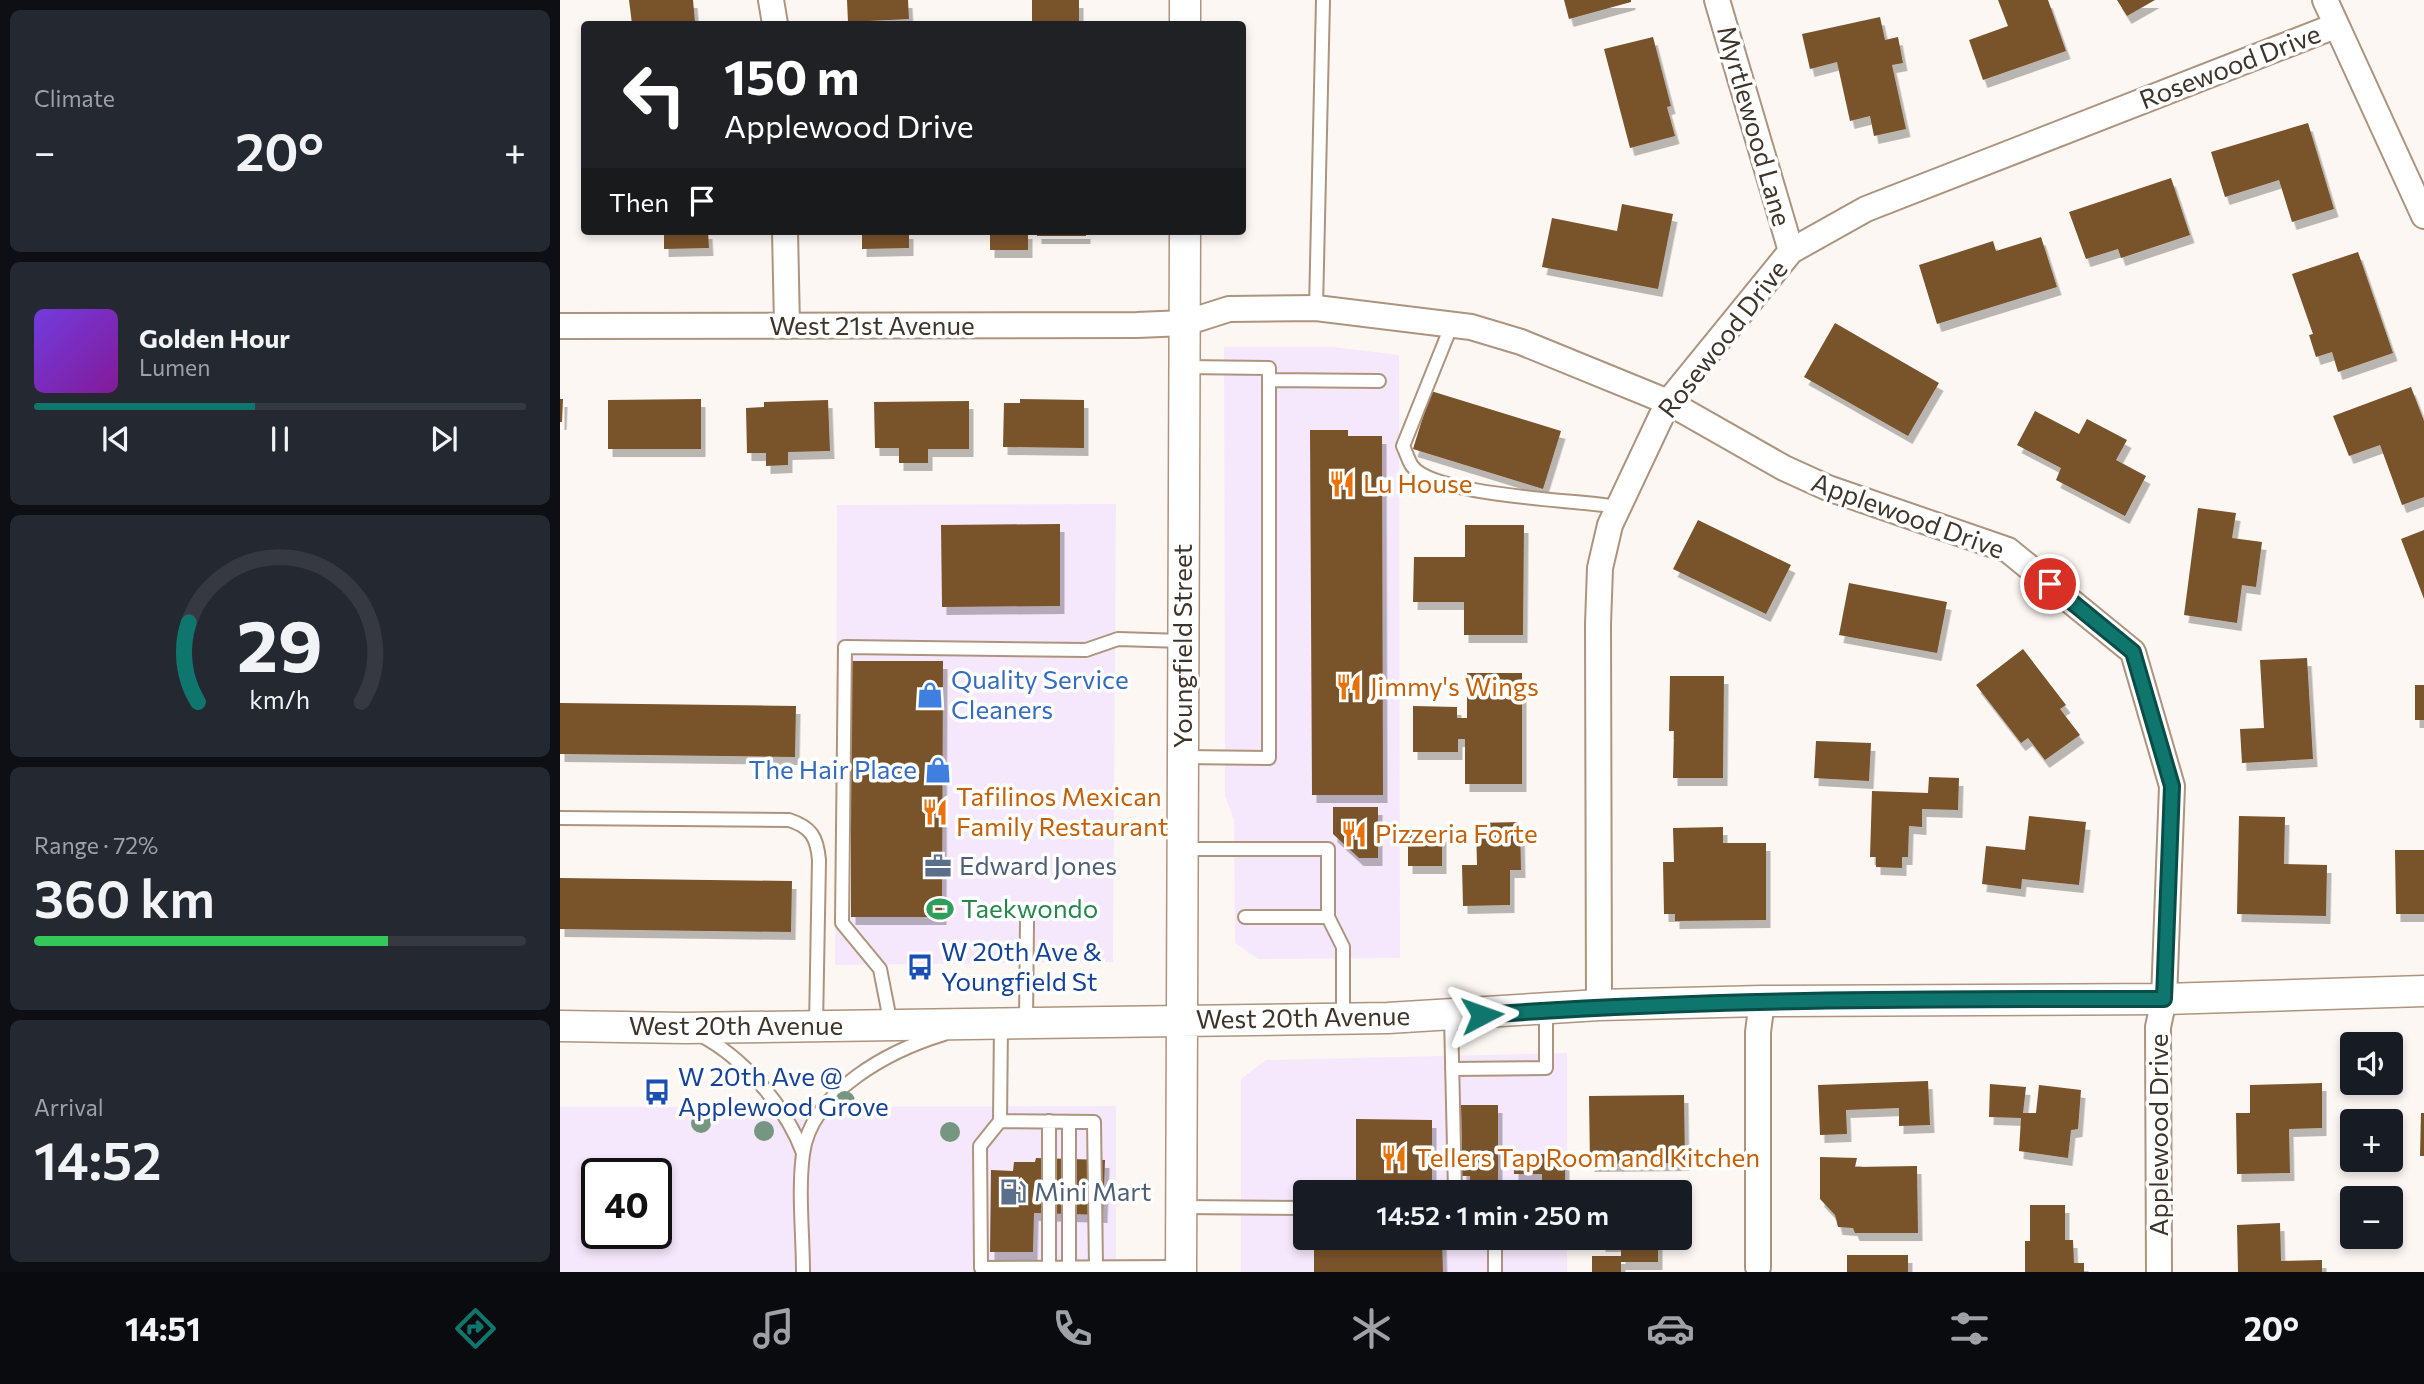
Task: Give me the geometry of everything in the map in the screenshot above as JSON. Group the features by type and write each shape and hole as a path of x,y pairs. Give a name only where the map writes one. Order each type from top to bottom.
{"street":[{"path":"771,0 774,21"},
{"path":"1185,0 1185,21"},
{"name":"Myrtlewood Lane","path":"1717,0 1791,251"},
{"path":"2325,0 2424,216"},
{"name":"Rosewood Drive","path":"1599,1005 1600,568 1609,525 1668,402 1791,251 1867,209 2335,26"},
{"path":"785,235 787,326"},
{"name":"Youngfield Street","path":"1181,1269 1185,235"},
{"name":"Applewood Drive","path":"1185,323 1230,309 1317,308 1452,324 1521,342 1668,402 1784,468 1828,488 2008,550 2133,652 2172,786 2164,999 2158,1027 2159,1272"},
{"name":"West 21st Avenue","path":"560,326 1185,323"},
{"name":"West 20th Avenue","path":"560,1026 685,1028 1451,1016 1599,1005 1762,1001 2164,999 2424,991"},
{"path":"1758,1267 1758,1032 1762,1001"}],"lane":[{"path":"1317,308 1323,0"},
{"path":"1452,324 1403,446 1413,467 1436,481 1508,496 1580,501 1618,507"},
{"path":"1182,757 1269,758 1269,368 1185,367"},
{"path":"1269,380 1379,381"},
{"path":"891,1025 880,969 842,923 845,647 1086,650 1118,639 1183,641"},
{"path":"560,818 789,820 804,825 814,834 818,848 817,1026"},
{"path":"1181,849 1328,849 1328,917 1343,947 1343,1018"},
{"path":"1245,917 1328,917"},
{"path":"1027,922 1004,1023 1000,1121 980,1146 981,1268 1181,1269"},
{"path":"1452,1069 1546,1068 1546,1010"},
{"path":"1451,1016 1455,1180"},
{"path":"803,1153 824,1110 866,1069 901,1050 1004,1023"},
{"path":"685,1028 727,1053 760,1086 794,1129 803,1153 803,1272"},
{"path":"1000,1121 1094,1122 1096,1267"},
{"path":"1049,1121 1049,1268"},
{"path":"1069,1122 1069,1268"},
{"path":"1181,1207 1293,1208"},
{"path":"1494,1250 1495,1272"}],"shaded area":[{"path":"1224,347 1333,347 1399,355 1400,958 1258,959 1235,943 1234,820 1225,796"},
{"path":"1116,504 1113,962 835,965 837,505"},
{"path":"1567,1053 1567,1180 1293,1180 1293,1250 1567,1250 1567,1272 1241,1272 1241,1079 1266,1060"},
{"path":"1116,1106 1116,1272 560,1272 560,1107"}],"building":[{"path":"629,0 693,0 695,21 632,21"},
{"path":"847,0 908,0 909,19 848,21"},
{"path":"1032,0 1079,0 1079,21 1032,21"},
{"path":"1564,0 1631,0 1631,2 1569,19"},
{"path":"1998,0 2048,0 2066,51 1983,80 1969,40 2008,26"},
{"path":"2117,0 2155,0 2127,16"},
{"path":"1880,17 1885,40 1898,37 1903,63 1892,65 1906,129 1874,136 1870,116 1850,121 1837,62 1810,69 1802,34"},
{"path":"1653,37 1671,106 1667,107 1675,136 1630,148 1604,49"},
{"path":"2308,123 2334,209 2292,222 2279,180 2225,197 2211,152"},
{"path":"2171,178 2190,235 2121,258 2118,249 2086,259 2069,212"},
{"path":"1622,204 1673,214 1658,289 1542,267 1552,218 1617,231"},
{"path":"664,235 708,235 709,248 664,249"},
{"path":"862,235 909,235 909,248 862,249"},
{"path":"990,235 1028,235 1028,250 990,250"},
{"path":"1037,235 1086,235 1086,236"},
{"path":"2041,237 2057,287 1937,324 1919,265 1993,241 1996,251"},
{"path":"2358,252 2393,353 2338,372 2332,352 2316,357 2309,335 2313,334 2292,274"},
{"path":"1835,323 1939,383 1908,436 1804,377"},
{"path":"2411,387 2424,421 2424,497 2402,505 2380,445 2349,456 2333,416"},
{"path":"1431,391 1561,431 1543,489 1413,449"},
{"path":"560,399 563,399 562,422 560,422"},
{"path":"701,399 701,449 608,449 608,400"},
{"path":"1020,399 1084,400 1084,448 1003,447 1004,403 1020,403"},
{"path":"828,400 830,451 788,452 788,465 766,466 766,453 747,453 746,408 764,407 764,402"},
{"path":"969,401 969,449 928,449 928,463 899,463 899,448 875,448 874,402"},
{"path":"2035,411 2079,434 2087,419 2127,440 2116,460 2146,476 2125,516 2056,480 2061,468 2017,445"},
{"path":"1310,430 1348,430 1348,436 1382,436 1383,795 1312,795"},
{"path":"2198,508 2236,513 2232,538 2262,542 2256,587 2242,585 2237,623 2184,615"},
{"path":"1698,520 1791,565 1766,614 1673,569"},
{"path":"1060,524 1060,606 942,607 941,525"},
{"path":"1465,525 1524,525 1523,635 1464,635 1464,602 1413,602 1414,557 1465,557"},
{"path":"2424,530 2424,599 2401,539"},
{"path":"1849,583 1947,602 1937,653 1839,635"},
{"path":"2023,649 2066,705 2060,709 2080,735 2045,760 2028,738 2021,743 1976,685"},
{"path":"2307,658 2313,759 2242,763 2240,729 2264,728 2260,660"},
{"path":"851,661 943,661 942,917 851,917"},
{"path":"1467,673 1522,673 1522,784 1465,784 1465,739 1458,739 1458,752 1413,752 1413,706 1457,707 1457,718 1467,718"},
{"path":"1670,676 1724,676 1723,778 1673,778 1674,731 1669,731"},
{"path":"2415,685 2424,685 2424,720 2415,720"},
{"path":"560,703 796,706 795,757 560,754"},
{"path":"1816,741 1871,743 1869,781 1814,778"},
{"path":"1929,777 1959,778 1958,810 1922,809 1922,827 1909,826 1908,857 1902,857 1902,868 1876,867 1876,857 1870,857 1872,791 1928,793"},
{"path":"1333,807 1378,807 1378,858 1359,858 1333,834"},
{"path":"2029,816 2086,822 2079,885 2022,879 2021,889 1982,884 1986,846 2025,850"},
{"path":"2239,816 2285,817 2284,864 2327,865 2326,916 2237,914"},
{"path":"1520,822 1521,870 1510,870 1510,905 1463,906 1462,865 1477,865 1476,823"},
{"path":"1723,827 1723,843 1766,843 1766,920 1675,921 1675,914 1664,914 1663,862 1674,862 1673,828"},
{"path":"1408,834 1442,834 1442,866 1408,866"},
{"path":"2395,850 2424,850 2424,914 2396,914"},
{"path":"560,878 792,881 791,932 560,929"},
{"path":"1928,1081 1930,1125 1899,1126 1899,1108 1846,1110 1847,1134 1820,1135 1818,1085"},
{"path":"2322,1083 2322,1128 2289,1129 2290,1173 2237,1174 2236,1113 2250,1113 2250,1085"},
{"path":"1990,1084 2026,1087 2023,1113 2036,1113 2039,1085 2081,1090 2078,1129 2071,1130 2068,1158 2019,1151 2021,1118 1989,1117"},
{"path":"1684,1095 1685,1163 1590,1164 1589,1096"},
{"path":"1461,1105 1498,1105 1498,1180 1470,1180 1470,1176 1462,1176"},
{"path":"2421,1113 2424,1113 2424,1156 2420,1156"},
{"path":"1356,1119 1432,1120 1432,1180 1356,1180"},
{"path":"1514,1154 1565,1154 1565,1180 1542,1180 1542,1174 1514,1174"},
{"path":"1820,1157 1857,1158 1855,1167 1917,1166 1918,1233 1855,1233 1853,1228 1838,1227 1835,1215 1820,1199"},
{"path":"1036,1158 1105,1160 1103,1215 1034,1213 1033,1252 990,1252 991,1170 1013,1171 1014,1162 1035,1162"},
{"path":"2030,1205 2065,1205 2065,1240 2073,1240 2074,1263 2084,1263 2084,1272 2025,1272 2025,1241 2030,1241"},
{"path":"2280,1223 2281,1261 2322,1260 2322,1272 2238,1272 2237,1225"},
{"path":"1314,1250 1442,1250 1443,1272 1314,1272"},
{"path":"1621,1250 1658,1250 1658,1262 1621,1262 1621,1272 1592,1272 1592,1256 1621,1256"},
{"path":"1847,1255 1908,1255 1908,1272 1847,1272"}],"place":[{"name":"Lu House","path":"1342,484"},
{"name":"Jimmy's Wings","path":"1349,687"},
{"name":"Quality Service Cleaners","path":"930,695"},
{"name":"The Hair Place","path":"938,770"},
{"name":"Tafilinos Mexican Family Restaurant","path":"935,812"},
{"name":"Pizzeria Forte","path":"1354,834"},
{"name":"Edward Jones","path":"938,866"},
{"name":"Taekwondo","path":"940,909"},
{"name":"W 20th Ave & Youngfield St","path":"920,967"},
{"name":"W 20th Ave @ Applewood Grove","path":"657,1092"},
{"name":"Tellers Tap Room and Kitchen","path":"1394,1158"},
{"name":"Mini Mart","path":"1013,1192"}],"route":[{"path":"1482,1015 1599,1005 1762,1001 2164,999 2172,786 2133,652 2050,584"}]}
